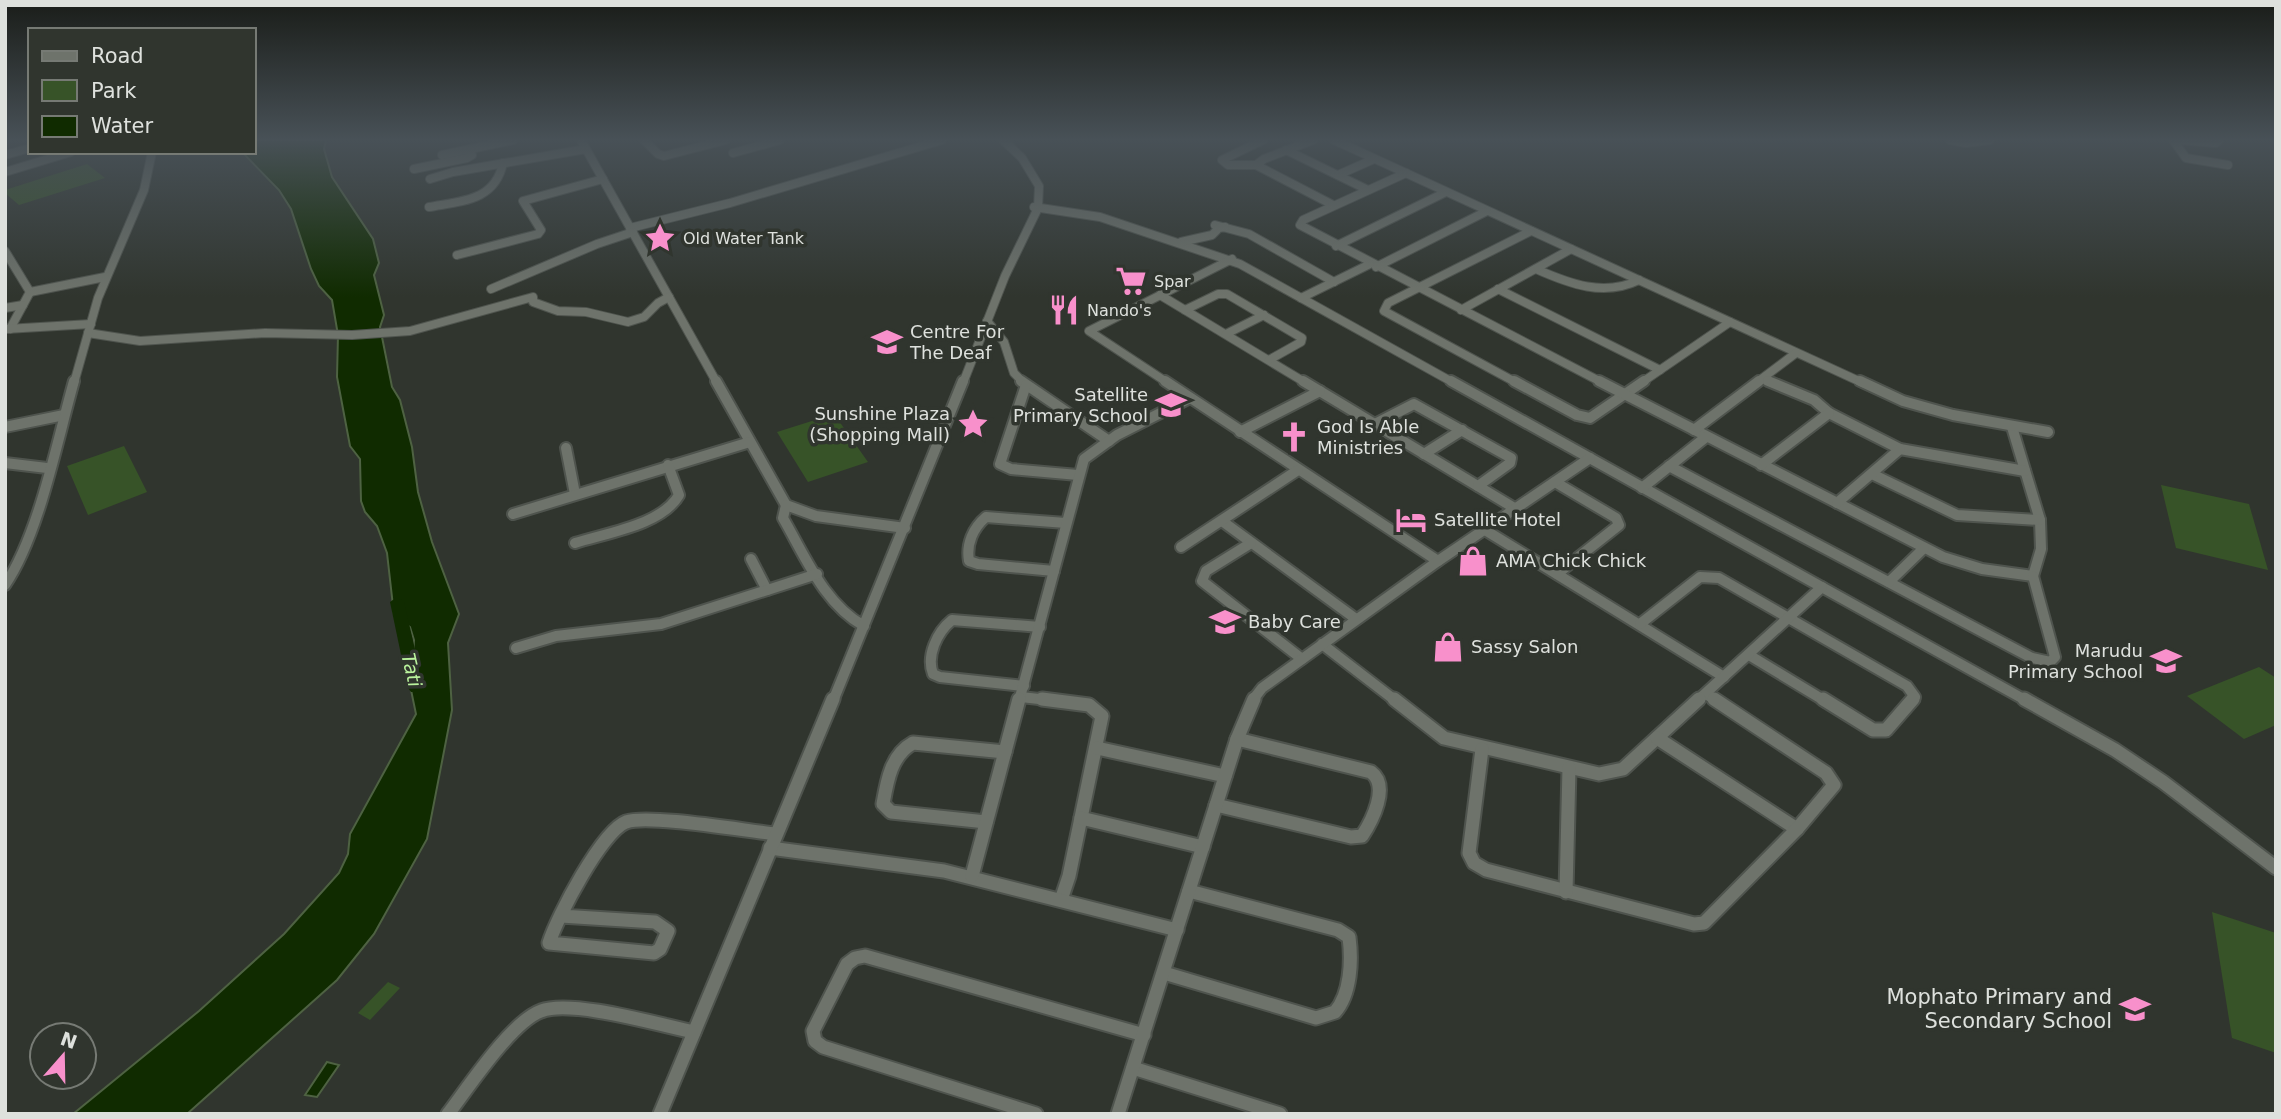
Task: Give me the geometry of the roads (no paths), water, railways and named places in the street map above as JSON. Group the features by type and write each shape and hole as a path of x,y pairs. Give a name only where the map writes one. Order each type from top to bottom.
{"street":[{"path":"5,585 16,569 34,522 47,468 105,277 144,192"},
{"path":"429,207 489,192"},
{"path":"457,255 534,236 541,230 531,211 522,203 555,192"},
{"path":"610,192 786,505 816,516 905,528"},
{"path":"491,289 521,278 597,242 631,230 766,192"},
{"path":"660,1114 905,528 987,321 1036,210 1035,192"},
{"path":"1308,192 1333,205"},
{"path":"1363,192 1303,220 1300,225 1418,289 1924,548 1967,566 2033,576"},
{"path":"1336,246 1446,192"},
{"path":"1446,192 1917,406 2012,427 2048,432"},
{"path":"1036,210 1100,218 1232,260 2115,750 2182,796 2276,868"},
{"path":"1301,298 1487,211"},
{"path":"1215,225 1255,237 1334,282"},
{"path":"1181,243 1196,236 1212,235 1219,228 1228,227"},
{"path":"1531,231 1388,303 1384,311 1581,416 1595,417 1730,323"},
{"path":"1461,310 1571,249"},
{"path":"5,251 30,292"},
{"path":"1232,260 1089,331 1438,561"},
{"path":"1536,269 1580,286 1617,289 1639,280"},
{"path":"30,292 105,277"},
{"path":"1498,289 1660,370"},
{"path":"7,329 30,292"},
{"path":"1185,310 1224,293 1303,339 1269,360"},
{"path":"1160,295 1516,509"},
{"path":"7,329 89,329 140,341 265,333 352,335 410,331 533,297 533,302 546,304 553,310 634,321 649,313 655,302 669,297"},
{"path":"5,307 23,305"},
{"path":"1226,334 1264,314"},
{"path":"987,321 1002,337 1013,372 1026,385 1109,441"},
{"path":"1694,430 1796,353"},
{"path":"1763,379 1814,400 1829,413 1900,450 2025,471"},
{"path":"1026,385 1000,464 1011,470 1079,475"},
{"path":"1240,432 1320,391"},
{"path":"972,876 1079,475 1088,454 1190,398"},
{"path":"1375,424 1412,404 1512,459 1478,486"},
{"path":"1761,464 1829,413"},
{"path":"5,427 64,415"},
{"path":"1669,466 2032,658 2050,662 2055,657 2033,576 2041,549 2040,520 2012,427"},
{"path":"1424,454 1462,430"},
{"path":"1642,488 1706,437"},
{"path":"513,514 750,442"},
{"path":"566,448 575,494"},
{"path":"1837,503 1900,450"},
{"path":"1118,1114 1237,739 1255,695 1322,643 1590,458"},
{"path":"5,463 47,468"},
{"path":"575,543 655,518 666,510 679,495 668,465"},
{"path":"1181,547 1298,470"},
{"path":"1872,474 1957,515 2040,520"},
{"path":"1555,482 1616,518 1619,524 1616,530 1557,574"},
{"path":"786,505 783,518 817,573 846,617 864,626"},
{"path":"1054,571 978,565 969,561 967,552 978,522 986,517 1066,523"},
{"path":"1222,521 1356,619"},
{"path":"1485,530 1724,677"},
{"path":"1251,543 1206,571 1202,581 1302,659"},
{"path":"1889,582 1924,548"},
{"path":"751,559 767,590"},
{"path":"516,648 556,636 661,624 817,573"},
{"path":"1640,624 1700,577 1723,580 1907,686 1915,697 1886,730 1872,730 1749,655"},
{"path":"1322,643 1444,738 1569,768 1613,773 1623,769 1822,587"},
{"path":"1040,627 952,620 943,626 930,665 933,674 940,677 1096,708 1102,716 1069,876 1061,900"},
{"path":"1482,748 1469,853 1474,863 1486,870 1566,892 1694,924 1704,923 1797,829 1833,787 1832,779 1706,694"},
{"path":"1657,738 1797,829"},
{"path":"1216,805 1351,837 1362,836 1368,829 1381,785 1378,777 1371,772 1237,739"},
{"path":"986,822 891,812 885,809 883,804 888,777 901,751 914,743 1004,752"},
{"path":"1097,748 1225,776"},
{"path":"1566,892 1569,768"},
{"path":"1081,818 1203,848"},
{"path":"561,916 655,922 663,925 668,932 660,949 647,954 553,946 549,943 561,916 615,828 631,820 776,834"},
{"path":"770,848 972,876 1177,930"},
{"path":"1164,973 1315,1018 1327,1017 1336,1011 1342,1002 1351,949 1349,937 1338,930 1189,891"},
{"path":"1036,1114 823,1047 815,1041 813,1031 847,964 855,958 865,956 1144,1035"},
{"path":"448,1114 521,1026 542,1010 569,1009 694,1032"},
{"path":"1133,1068 1280,1114"}],"water":[{"path":"280,192 342,192 373,239 379,263 374,275 384,315 380,327 392,387 400,400 412,447 418,492 432,542 459,614 448,643 452,710 427,839 374,934 337,980 187,1114 73,1114 199,1011 284,934 339,873 348,854 350,834 416,714 411,690 414,640 410,627 394,615 387,553 377,526 365,512 361,501 360,459 350,446 337,377 338,335 332,300 319,286 311,269 291,209"},
{"path":"327,1062 339,1065 317,1097 305,1095"}],"waterway":[{"name":"Tati","path":"397,602 416,688"}],"place":[{"name":"Old Water Tank","path":"660,238"},
{"name":"Spar","path":"1131,281"},
{"name":"Nando's","path":"1064,310"},
{"name":"Centre For The Deaf","path":"887,342"},
{"name":"Satellite Primary School","path":"1171,405"},
{"name":"Sunshine Plaza (Shopping Mall)","path":"973,424"},
{"name":"God Is Able Ministries","path":"1294,437"},
{"name":"Satellite Hotel","path":"1411,520"},
{"name":"AMA Chick Chick","path":"1473,561"},
{"name":"Baby Care","path":"1225,622"},
{"name":"Sassy Salon","path":"1448,647"},
{"name":"Marudu Primary School","path":"2166,661"},
{"name":"Mophato Primary and Secondary School","path":"2135,1009"}]}
